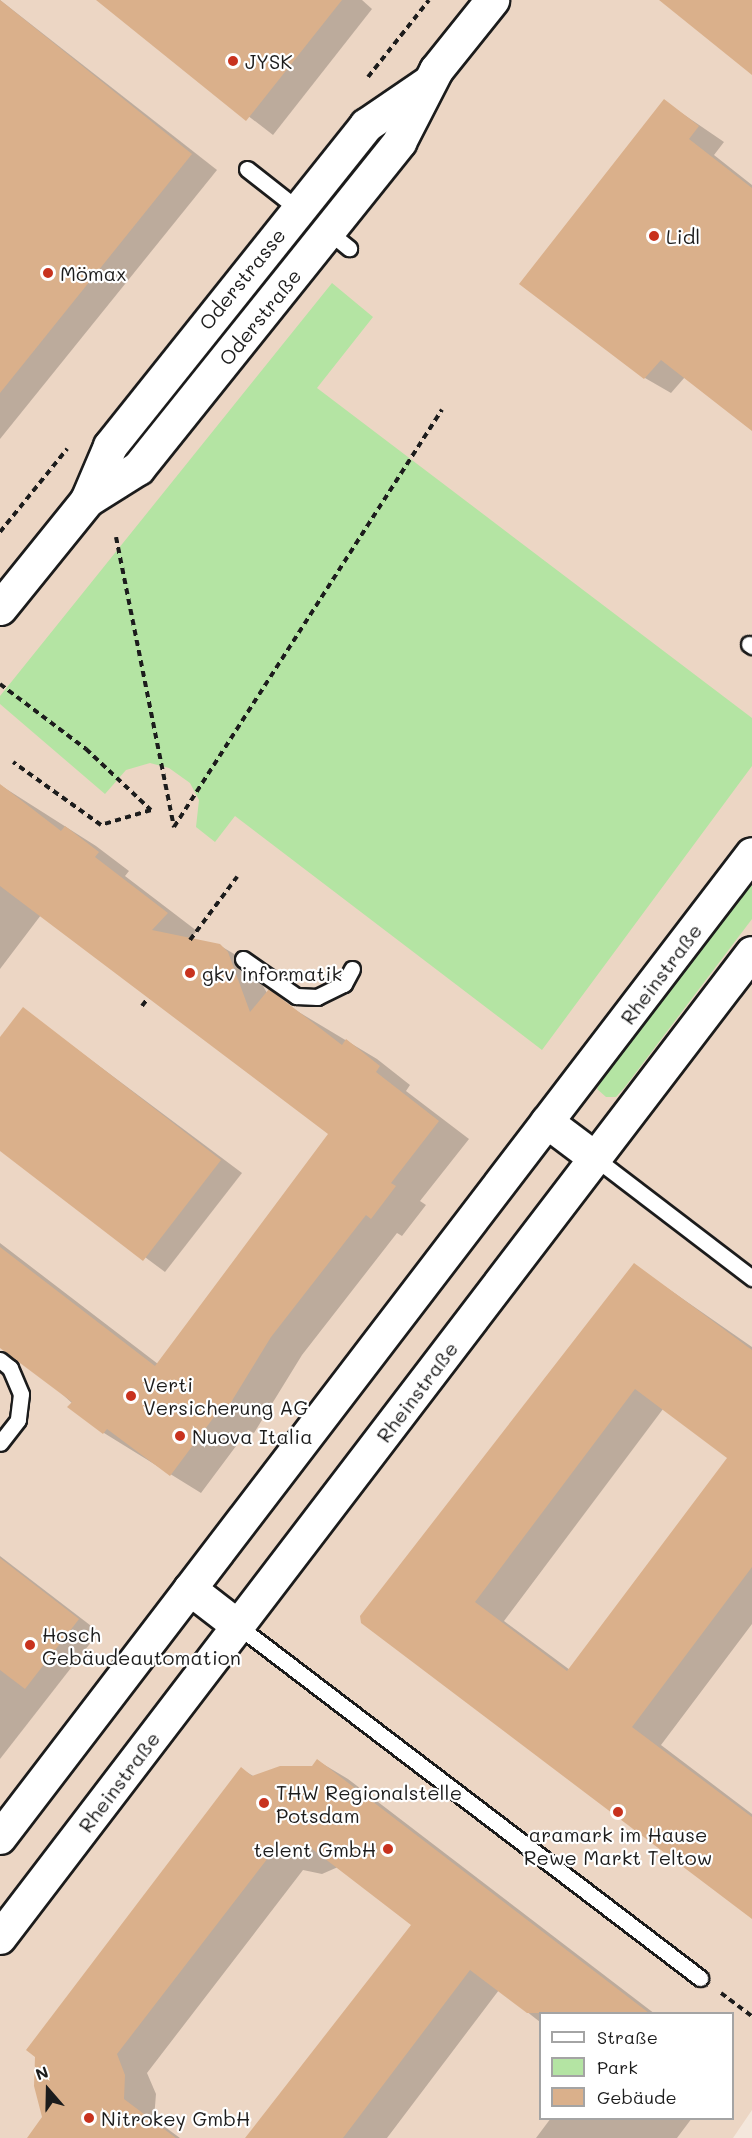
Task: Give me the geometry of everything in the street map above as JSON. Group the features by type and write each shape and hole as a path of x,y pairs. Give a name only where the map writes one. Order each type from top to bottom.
{"main road":[{"name":"Oderstraße","path":"0,608 87,500 138,468 339,240 399,142 427,83 492,0"},
{"name":"Oderstrasse","path":"87,500 110,446 366,125 427,83"}],"street":[{"name":"Rheinstraße","path":"0,1838 752,854"},
{"name":"Rheinstraße","path":"0,1938 752,953"},
{"path":"547,1122 595,1158"},
{"path":"190,1589 238,1626"}],"lane":[{"path":"247,169 298,209"},
{"path":"243,959 296,996 317,997 344,984 352,969"},
{"path":"595,1158 752,1278"},
{"path":"0,1360 10,1368 21,1394 18,1420 0,1443"},
{"path":"238,1626 700,1978"}],"path":[{"path":"116,537 174,827 442,410"},
{"path":"0,684 86,749 151,810 101,825 13,762"},
{"path":"190,940 237,877"},
{"path":"142,1006 148,998"},
{"path":"700,1978 752,2016"}],"shaded area":[{"path":"0,0 752,0 752,2110 733,2138 0,2138 0,626 121,479 0,608"}],"green space":[{"path":"332,283 373,317 317,388 752,718 752,766 542,1050 235,816 215,842 196,827 199,800 190,783 169,768 150,763 126,770 105,794 0,704 0,696"},
{"path":"752,879 752,919 625,1087 616,1097 606,1097 597,1089 605,1070"}],"building":[{"name":"Mömax","path":"0,0 192,154 0,393"},
{"name":"JYSK","path":"96,0 342,0 246,121"},
{"path":"659,0 752,0 752,75"},
{"name":"Lidl","path":"664,99 699,126 689,139 752,188 752,431 661,360 644,379 519,284"},
{"path":"0,784 61,831 65,826 99,852 95,857 168,913 152,930 220,944 228,952 250,1012 269,989 342,1045 346,1039 380,1066 376,1072 439,1121 391,1183 396,1186 371,1219 366,1215 271,1337 222,1417 217,1413 170,1476 107,1429 103,1434 67,1407 72,1402 0,1348 0,1247 155,1366 328,1134 0,886"},
{"path":"23,1007 221,1160 143,1261 0,1151 0,1037"},
{"path":"634,1263 752,1350 752,1567 632,1727 752,1817 752,1919 361,1623 360,1616","holes":["635,1389 727,1458 567,1671 475,1602"]},
{"name":"Hosch Gebäudeautomation","path":"0,1558 79,1619 25,1689 0,1670"},
{"path":"317,1759 648,2012 527,2013 470,1970 343,2138 245,2138 411,1925 311,1848 291,1857 271,1854 117,2054 125,2075 124,2099 176,2138 27,2138 42,2117 34,2086 35,2057 26,2050 241,1767 252,1776 280,1766 312,1766"}],"place":[{"name":"JYSK","path":"233,61"},
{"name":"Lidl","path":"654,236"},
{"name":"Mömax","path":"48,273"},
{"name":"gkv informatik","path":"190,973"},
{"name":"Verti Versicherung AG","path":"131,1396"},
{"name":"Nuova Italia","path":"180,1436"},
{"name":"Hosch Gebäudeautomation","path":"30,1645"},
{"name":"THW Regionalstelle Potsdam","path":"264,1803"},
{"name":"aramark im Hause Rewe Markt Teltow","path":"618,1812"},
{"name":"telent GmbH","path":"388,1849"},
{"name":"Nitrokey GmbH","path":"89,2118"}]}
